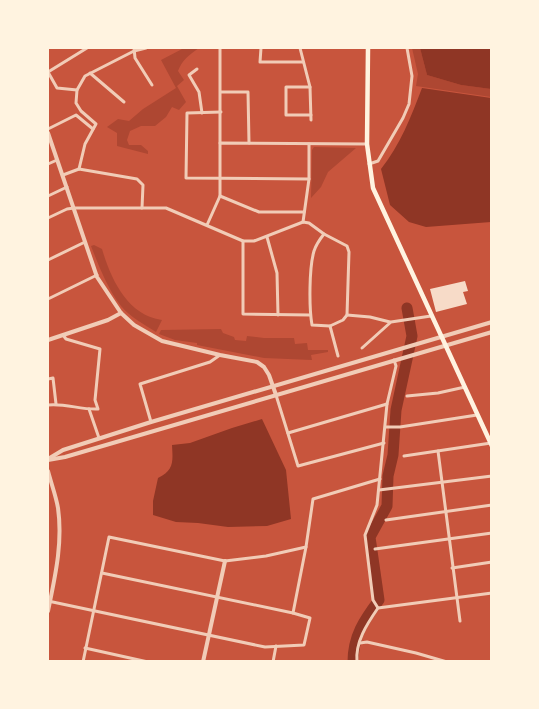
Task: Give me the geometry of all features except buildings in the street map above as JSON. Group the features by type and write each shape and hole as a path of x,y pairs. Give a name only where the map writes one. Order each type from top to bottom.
{"main road":[{"path":"368,48 367,144 368,164 373,188 491,444"}],"street":[{"path":"77,90 57,88 48,72 87,48"},
{"path":"79,169 85,144 96,124 81,111 76,103 77,90 85,76 134,50 146,48"},
{"path":"207,225 220,196 220,48"},
{"path":"261,48 260,62 303,62"},
{"path":"300,48 310,87 311,120"},
{"path":"368,164 378,161 409,104 412,76 407,48"},
{"path":"134,50 135,58 152,85"},
{"path":"197,69 189,75 199,92 202,113"},
{"path":"90,73 124,102"},
{"path":"310,87 286,87 286,115 311,116"},
{"path":"221,92 248,92 249,144"},
{"path":"221,112 187,113 186,178 309,179"},
{"path":"48,129 76,115 93,129"},
{"path":"48,133 96,275 121,313 134,325 162,341 257,362 264,366 276,395 298,466 384,443"},
{"path":"220,143 367,144"},
{"path":"303,222 309,179 309,144"},
{"path":"48,164 58,159"},
{"path":"63,175 79,169 137,179 143,185 142,208"},
{"path":"48,196 67,187"},
{"path":"220,196 259,212 304,212"},
{"path":"48,218 74,208 166,208 243,241 254,241 303,222 309,223 346,246 349,252 347,315 343,320 330,326 312,325 310,315 312,261 315,249 324,234"},
{"path":"267,237 277,273 278,315"},
{"path":"48,260 86,241"},
{"path":"243,241 243,314 310,315"},
{"path":"48,299 96,275"},
{"path":"48,340 108,320 121,313"},
{"path":"347,315 370,317 391,322 431,316"},
{"path":"362,348 391,322"},
{"path":"48,459 63,450 99,438 492,322"},
{"path":"330,326 338,356"},
{"path":"48,459 65,458 492,332"},
{"path":"48,405 56,404 98,409 95,400 100,349 66,339 63,334"},
{"path":"151,422 140,384 210,362 220,355"},
{"path":"378,608 373,600 366,535 377,504 387,404 396,366 394,360"},
{"path":"48,379 53,378 56,404"},
{"path":"407,396 438,393 465,387"},
{"path":"288,433 387,404"},
{"path":"89,409 99,438"},
{"path":"386,426 400,427 477,416"},
{"path":"404,456 491,444"},
{"path":"438,451 460,621"},
{"path":"48,471 58,507 60,541 48,611"},
{"path":"379,490 492,476"},
{"path":"293,613 313,499 380,479"},
{"path":"386,520 492,505"},
{"path":"375,548 492,533"},
{"path":"82,662 109,537 225,561 266,556 306,547"},
{"path":"203,662 225,561"},
{"path":"452,568 492,562"},
{"path":"49,601 265,647 304,645 310,618 102,573"},
{"path":"378,608 492,593"},
{"path":"357,662 364,630 378,608"},
{"path":"360,642 416,653 447,662"},
{"path":"273,662 276,646"},
{"path":"86,648 148,662"}],"shaded area":[{"path":"184,48 199,48 186,58 178,71 184,80 177,86 186,102 179,110 172,107 166,117 155,126 141,126 130,131 127,140 129,145 141,145 148,151 148,154 117,146 117,133 107,127 118,119 129,121 143,109 176,88 161,60"},
{"path":"412,48 420,48 427,75 461,85 491,89 491,97 416,86 418,74"},
{"path":"420,48 491,48 491,89 461,85 427,75"},
{"path":"422,88 491,98 491,222 426,227 409,222 390,205 381,169 399,140"},
{"path":"314,147 356,148 328,172 321,187 311,198 312,150"},
{"path":"94,245 102,249 110,272 122,294 130,303 150,317 162,320 156,332 129,314 116,299 97,261 91,246"},
{"path":"221,329 223,333 234,337 235,340 246,341 247,336 294,338 295,344 307,343 308,350 328,350 328,352 311,355 312,360 264,358 175,340 159,334 161,330"},
{"path":"262,419 286,470 291,519 267,526 228,527 176,522 153,515 153,501 158,478 170,469 172,445 190,443"}],"waterway":[{"path":"353,662 357,636 379,600 370,537 387,506 388,476 393,455 396,410 412,336 407,308"}]}
